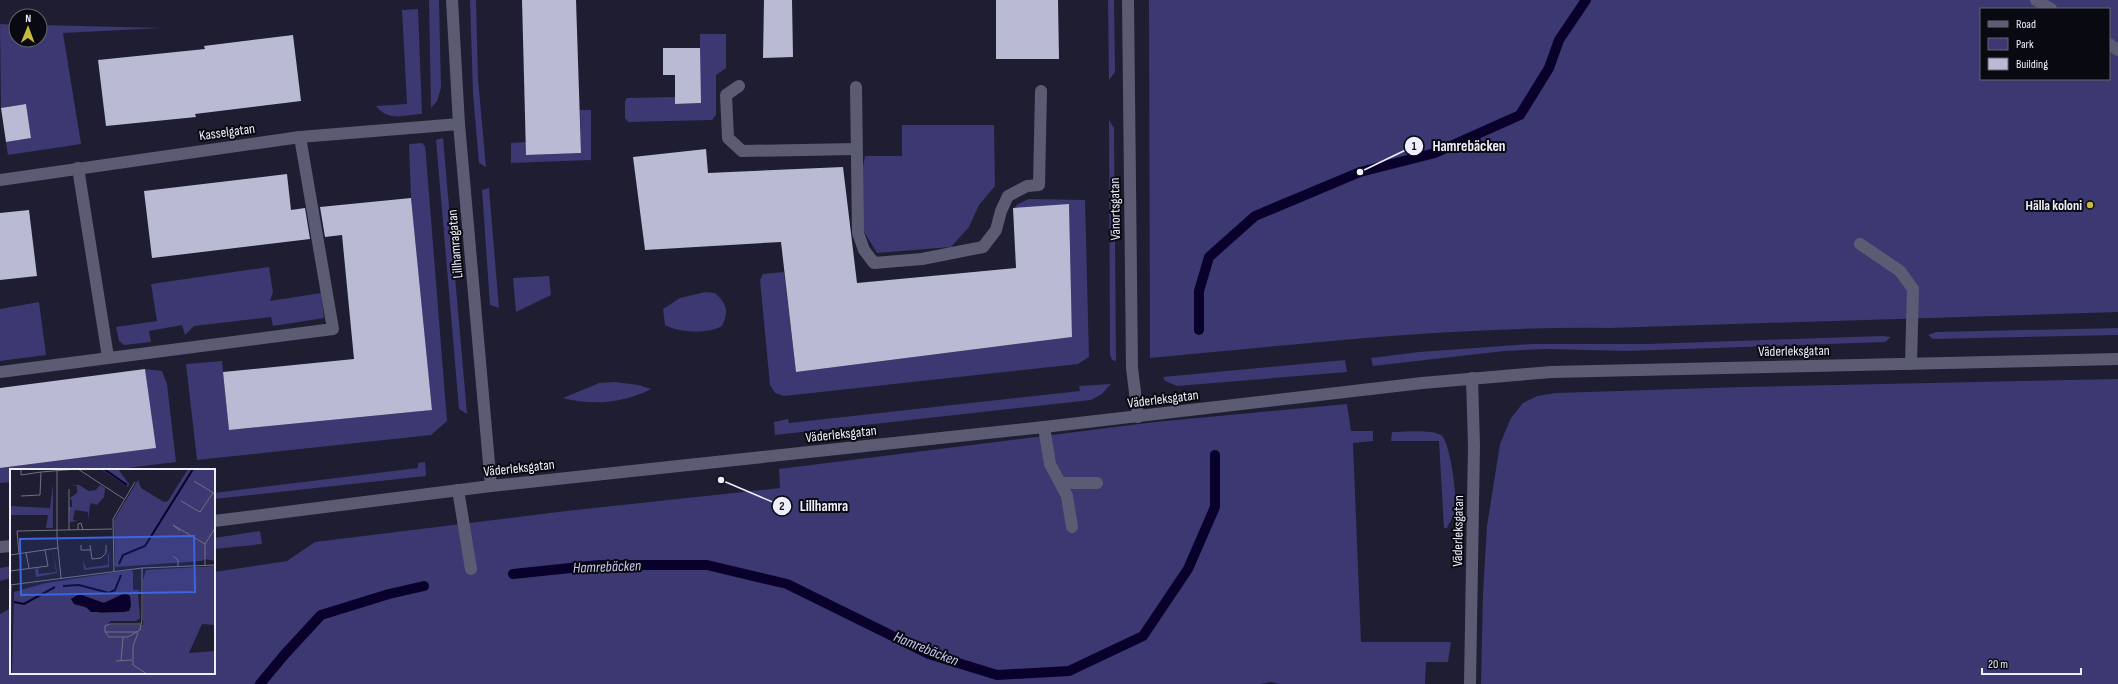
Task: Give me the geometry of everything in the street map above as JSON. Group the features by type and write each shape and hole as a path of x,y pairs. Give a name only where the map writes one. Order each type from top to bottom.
{"street":[{"name":"Lillhamragatan","path":"452,0 459,124 491,486"},
{"name":"Vänortsgatan","path":"1128,0 1132,368 1138,417"},
{"path":"2036,0 2049,8"},
{"path":"739,86 726,95 728,138 742,151 856,149"},
{"path":"856,87 858,233 864,250 874,263 922,259 983,247 996,230 1001,210 1008,196 1027,186 1039,185 1041,90"},
{"name":"Kasselgatan","path":"0,180 300,137 459,124"},
{"path":"0,372 108,356 333,329 300,137"},
{"path":"78,168 108,356"},
{"path":"1860,244 1900,271 1913,289 1911,364"},
{"name":"Väderleksgatan","path":"215,520 491,486 1138,417 1472,378 1551,372 2118,359"},
{"name":"Väderleksgatan","path":"1470,684 1474,446 1472,378"},
{"path":"1044,427 1050,464 1067,496 1072,527"},
{"path":"1061,483 1097,483"},
{"path":"458,490 471,569"},
{"path":"0,547 10,546"}],"green space":[{"path":"429,0 439,0 441,88 437,101 431,108"},
{"path":"470,0 476,0 478,79 486,167 479,163 473,94"},
{"path":"1108,0 1114,0 1115,72 1109,80"},
{"path":"1149,0 2118,0 2118,312 1608,328 1493,330 1321,342 1150,358"},
{"path":"418,9 422,114 391,116 381,111 376,106 407,104 402,10"},
{"path":"0,24 8,24 8,48 48,48 48,25 161,28 63,33 81,144 8,155 6,142 31,138 26,104 1,108"},
{"path":"700,34 726,34 726,68 716,75 716,115 712,120 628,122 625,118 625,101 627,98 675,97 676,104 700,103"},
{"path":"580,110 591,110 591,160 511,163 511,143 526,142 526,155 581,153"},
{"path":"1109,120 1114,128 1116,361 1112,360 1110,355"},
{"path":"902,125 994,125 995,186 979,205 969,227 951,247 877,253 863,230 862,173 865,156 902,156"},
{"path":"443,138 467,414 459,409 436,140"},
{"path":"422,143 425,146 426,156 447,421 431,435 197,460 186,364 222,361 229,430 432,410 411,198 409,144"},
{"path":"489,188 499,308 490,305 482,190"},
{"path":"1029,199 1085,200 1089,357 1078,364 784,396 775,393 770,385 760,280 763,274 784,272 796,372 1072,337 1069,205 1013,209 1018,204"},
{"path":"269,267 273,292 270,301 321,293 324,318 273,326 271,317 194,326 185,335 182,325 149,331 151,342 124,345 119,341 116,327 157,321 151,284"},
{"path":"549,276 551,295 516,312 513,278"},
{"path":"705,292 715,293 726,308 726,316 722,326 716,329 694,332 678,330 665,325 663,309 680,298"},
{"path":"39,302 46,355 0,361 0,309"},
{"path":"2118,328 2118,335 1933,339 1928,335 1936,332"},
{"path":"1883,336 1891,337 1885,342 1627,351 1546,349 1504,351 1373,366 1371,358 1419,352 1531,344 1647,344"},
{"path":"1345,360 1347,372 1177,386 1165,381 1163,377"},
{"path":"145,369 162,371 167,384 176,462 119,469 10,469 10,482 0,483 0,468 155,448"},
{"path":"2118,379 2118,684 1481,684 1483,593 1487,526 1500,444 1511,418 1523,403 1537,396 1556,393 1742,387"},
{"path":"615,382 638,385 651,389 641,394 608,402 585,402 563,398 599,383"},
{"path":"1111,384 1102,394 1091,400 775,435 774,422 788,419 789,423 1080,391 1079,386"},
{"path":"1347,404 1351,431 1373,431 1373,441 1353,443 1361,642 1451,642 1448,662 1426,662 1425,684 1279,684 1271,682 1260,684 0,684 0,614 10,609 10,674 215,674 215,572 287,561 315,542 566,511 780,488 779,469 1155,422"},
{"path":"1392,432 1431,432 1441,435 1444,439 1450,459 1456,505 1453,518 1447,528 1444,528 1439,441 1391,441"},
{"path":"425,462 426,476 215,499 215,493 418,468 418,463"},
{"path":"260,531 262,544 215,549 215,538"},
{"path":"10,566 10,578 0,581 0,568"}],"building":[{"path":"522,0 576,0 581,153 526,155"},
{"path":"764,0 792,0 793,57 763,58"},
{"path":"996,0 1058,0 1059,59 996,59"},
{"path":"293,35 301,101 195,114 196,117 106,126 98,60 205,49 204,46"},
{"path":"663,48 700,48 701,103 675,104 675,75 663,75"},
{"path":"26,104 31,138 6,142 1,108"},
{"path":"706,149 708,173 843,167 857,283 1016,268 1013,208 1069,204 1072,337 796,372 781,242 645,250 633,157"},
{"path":"287,174 291,210 305,208 310,239 152,258 144,191"},
{"path":"411,198 432,410 229,430 223,372 354,359 342,235 325,237 320,207"},
{"path":"29,210 37,276 0,280 0,213"},
{"path":"145,369 156,448 0,468 0,388"}],"waterway":[{"name":"Hamrebäcken","path":"1199,330 1199,291 1209,257 1255,216 1360,172 1435,153 1520,115 1549,68 1559,40 1586,0"},
{"name":"Hamrebäcken","path":"513,574 599,565 707,565 787,584 929,654 997,675 1069,671 1143,636 1188,569 1215,507 1215,455"},
{"name":"Hamrebäcken","path":"260,684 321,615 389,594 424,586"}],"place":[{"name":"Hamrebäcken","path":"1360,172"},
{"name":"Hälla koloni","path":"2090,205"},
{"name":"Lillhamra","path":"721,480"}]}
